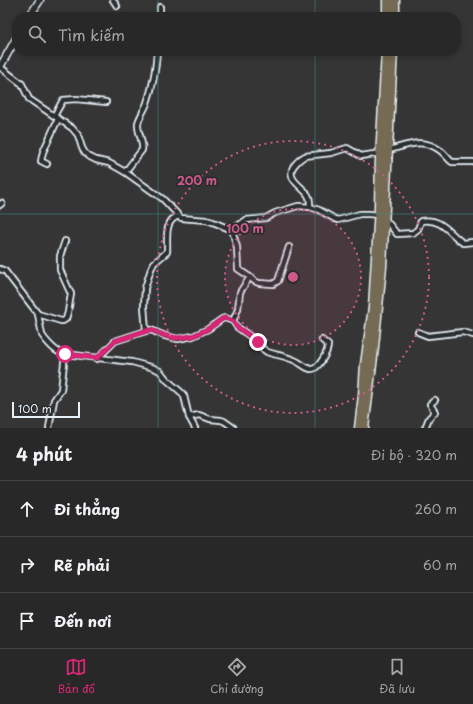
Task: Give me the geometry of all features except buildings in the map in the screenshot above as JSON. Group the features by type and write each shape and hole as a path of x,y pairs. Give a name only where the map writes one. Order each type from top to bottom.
{"highway":[{"path":"387,0 387,12"},
{"path":"395,0 395,12"},
{"path":"385,151 386,56"},
{"path":"359,428 366,392 379,302 385,151 393,56"},
{"path":"364,428 366,392"}],"street":[{"path":"32,12 40,0"},
{"path":"113,0 117,6"},
{"path":"160,7 160,12"},
{"path":"12,46 0,67 22,84 29,99 72,128 78,135 82,148 90,157 112,164 125,172 163,199 181,218 209,221 232,230"},
{"path":"125,172 143,148 138,123 147,103 155,75 157,56"},
{"path":"47,164 42,161 43,152 63,100 76,99 106,102"},
{"path":"310,206 309,195 295,182 292,176 294,165 305,156 331,153 347,148 361,156 417,142 433,145 452,162 473,162"},
{"path":"232,230 246,220 266,218 275,213 298,206 310,206 338,220 360,214 369,214 382,217 398,234 413,233 418,229 421,221 432,221 444,226 463,243 473,242"},
{"path":"146,331 144,295 148,279 154,263 167,252 167,232 169,225 174,217 179,216"},
{"path":"232,230 237,247 238,269 259,283 274,284 277,282 289,247"},
{"path":"38,314 61,321 66,319 71,294 60,270 60,256 65,241"},
{"path":"0,269 5,271 38,314 42,335 56,350 65,354 132,362 160,371 184,396 189,417 195,428"},
{"path":"233,321 238,309 240,292 250,276"},
{"path":"97,358 115,341 146,331 151,330 166,336 178,338 193,336 208,329 225,318 233,321 237,327 258,342 267,352 296,360 310,369 316,368 328,350 328,345 322,340"},
{"path":"418,332 428,336 463,332 473,335"},
{"path":"49,428 54,400 61,390 65,354"},
{"path":"425,428 429,418 435,412 430,404 435,400"},
{"path":"189,417 196,415 204,416 210,419 224,421 234,428"}],"route":[{"path":"65,354 97,358 115,341 146,331 151,330 176,338 193,336 208,329 225,318 233,321 237,327 258,342"}]}
